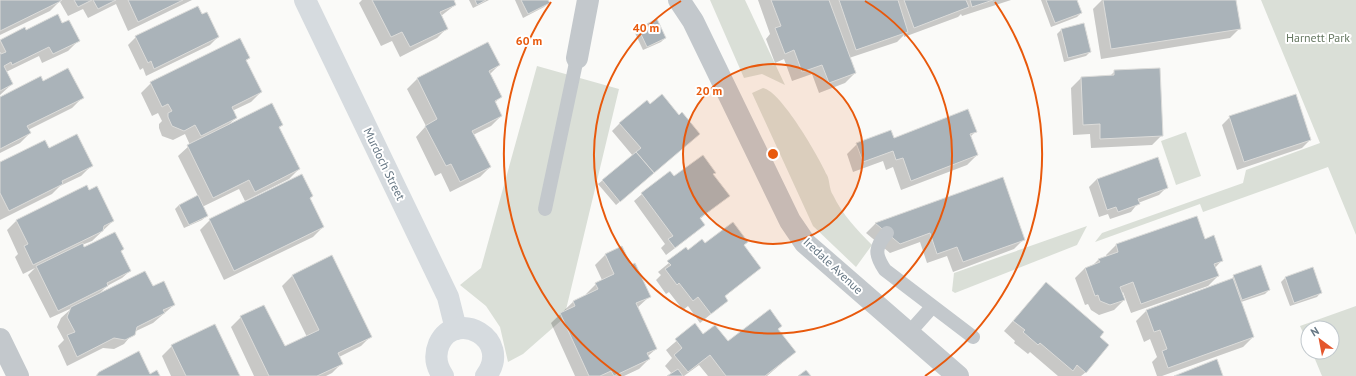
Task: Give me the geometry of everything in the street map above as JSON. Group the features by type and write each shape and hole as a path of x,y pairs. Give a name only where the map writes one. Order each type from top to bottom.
{"main road":[{"name":"Murdoch Street","path":"305,0 448,297 456,329"},
{"path":"438,374 436,350 447,334 456,329 464,328 473,329 487,338 494,354 493,363 486,376"}],"street":[{"path":"577,58 588,0"},
{"name":"Iredale Avenue","path":"679,0 693,21 790,221 805,243 958,376"},
{"path":"0,338 18,376"}],"lane":[{"path":"545,209 577,58"},
{"path":"888,233 879,244 877,251 878,260 885,270 973,337"},
{"path":"908,334 932,307"}],"green space":[{"path":"710,0 745,0 785,85 762,74 744,78"},
{"name":"Harnett Park","path":"1261,0 1356,0 1356,235 1328,167 1203,212 1200,204 1095,242 1102,233 1243,183 1246,170 1320,143"},
{"path":"537,66 619,89 564,318 523,354 508,362 500,327 486,306 460,285 481,268"},
{"path":"763,88 771,92 779,100 799,126 823,166 828,177 832,193 841,209 855,228 872,245 856,267 813,226 752,93"},
{"path":"1186,132 1201,176 1176,185 1161,141"},
{"path":"1087,226 1077,245 955,293 952,291 954,273"},
{"path":"1356,306 1356,376 1322,376 1315,360 1340,360 1340,320 1317,320"}],"building":[{"path":"0,0 61,0 61,1 0,31"},
{"path":"74,0 92,0 78,7"},
{"path":"93,0 116,0 98,9"},
{"path":"128,0 183,0 138,22"},
{"path":"372,0 454,0 456,5 440,12 448,29 410,47 402,32 391,37"},
{"path":"475,0 486,0 477,5"},
{"path":"521,0 548,0 550,3 528,14"},
{"path":"771,0 829,0 856,73 829,83 822,65 802,72 794,50 785,54 775,28 781,26"},
{"path":"839,0 898,0 908,32 856,50"},
{"path":"904,0 966,0 969,7 914,28"},
{"path":"970,0 993,0 972,7"},
{"path":"1046,0 1077,0 1082,13 1055,23"},
{"path":"1103,0 1236,0 1241,29 1111,49"},
{"path":"198,6 202,14 207,12 219,37 154,69 151,61 148,63 135,36"},
{"path":"58,14 62,23 69,20 80,41 53,54 49,47 12,65 11,62 4,66 13,84 0,91 0,52 1,54 6,52 0,40 25,27 26,30"},
{"path":"657,19 666,38 647,47 638,28"},
{"path":"1084,23 1091,52 1068,58 1061,29"},
{"path":"240,38 250,58 246,60 262,92 232,107 237,118 201,136 195,125 184,131 172,126 168,113 172,111 168,104 162,107 150,82"},
{"path":"488,42 500,65 489,71 502,97 495,101 502,116 472,131 491,167 460,182 451,164 446,166 425,126 437,119 417,78"},
{"path":"68,68 84,98 27,126 31,133 0,149 0,97 41,76 43,81"},
{"path":"1160,68 1163,136 1100,139 1100,124 1083,125 1081,77 1114,75 1114,70"},
{"path":"662,94 679,115 682,112 700,134 654,173 636,152 641,148 619,123 647,100 650,104"},
{"path":"1296,94 1311,140 1244,162 1229,116"},
{"path":"272,103 283,125 279,127 300,169 255,192 249,180 213,198 187,145"},
{"path":"968,109 977,132 970,134 978,155 911,181 903,158 896,160 893,151 863,162 856,143 891,130 894,138"},
{"path":"77,134 93,166 62,181 63,184 9,211 0,193 0,162 45,140 49,148"},
{"path":"636,152 654,173 620,202 602,180"},
{"path":"703,155 716,173 713,174 730,196 700,218 705,225 675,248 668,239 673,236 641,193 670,171 674,176"},
{"path":"1158,157 1168,188 1138,199 1140,204 1118,212 1116,207 1107,210 1097,179"},
{"path":"302,174 313,196 310,198 324,227 234,271 209,219"},
{"path":"1003,177 1025,240 963,262 957,247 937,254 930,233 900,244 875,223"},
{"path":"87,185 89,190 97,186 114,221 104,226 103,231 33,265 24,246 28,244 16,220"},
{"path":"198,195 208,216 189,225 179,205"},
{"path":"1197,216 1205,239 1214,235 1223,261 1214,264 1219,276 1141,304 1133,282 1120,287 1125,300 1110,305 1100,301 1098,295 1095,296 1085,268 1100,262 1098,259 1118,252 1116,244"},
{"path":"733,222 748,242 744,245 761,268 725,296 728,301 711,314 698,297 693,301 679,283 677,285 665,269 671,265 667,261 686,247 688,250 702,239 705,243"},
{"path":"115,232 124,249 121,251 131,271 107,283 108,286 58,311 36,266 83,243 84,247"},
{"path":"622,246 631,265 635,263 651,297 636,303 657,349 647,353 650,359 614,376 611,371 600,376 589,376 560,313 575,306 573,301 598,289 595,283 614,274 605,254"},
{"path":"332,255 372,337 338,353 343,364 317,376 269,376 240,316 264,305 285,346 319,330 292,275"},
{"path":"1261,265 1270,290 1242,300 1233,275"},
{"path":"1313,267 1322,293 1294,303 1285,277"},
{"path":"145,271 153,286 164,281 175,305 163,310 165,313 137,327 135,335 125,340 114,338 77,357 67,335 75,332 67,317 71,307"},
{"path":"1233,278 1254,337 1168,368 1162,351 1167,349 1160,330 1154,332 1146,310"},
{"path":"1046,282 1104,332 1100,337 1109,345 1086,373 1077,365 1073,371 1040,343 1038,345 1023,332 1025,330 1013,321"},
{"path":"770,309 782,326 778,329 796,352 765,376 726,376 710,355 688,372 674,355 682,348 675,339 695,323 703,334 715,325 728,341"},
{"path":"215,324 240,376 186,376 171,345"},
{"path":"139,351 150,374 157,370 160,376 96,376 99,372"},
{"path":"1217,359 1223,376 1174,376"},
{"path":"678,369 683,376 667,376"},
{"path":"806,370 811,376 798,376"}]}
